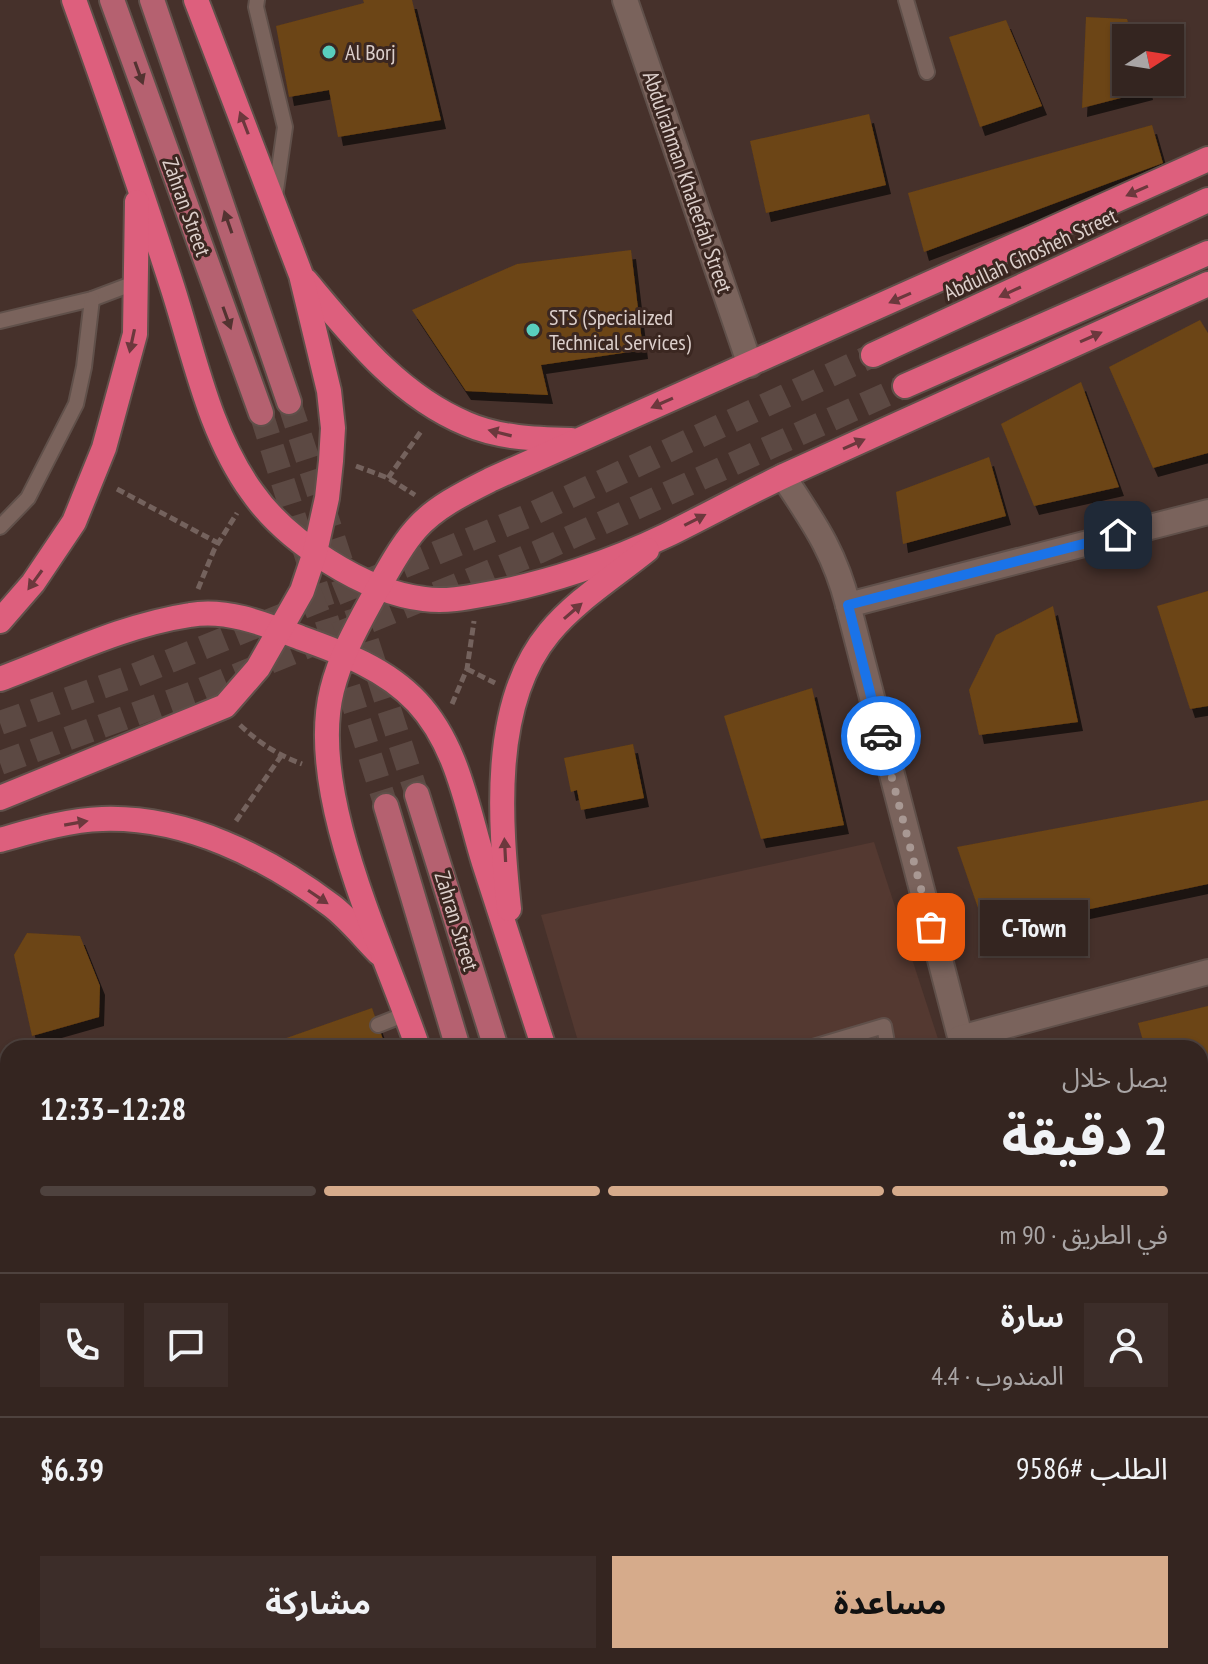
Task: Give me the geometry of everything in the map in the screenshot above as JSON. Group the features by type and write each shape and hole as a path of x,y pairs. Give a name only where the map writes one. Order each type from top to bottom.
{"highway":[{"path":"74,0 138,180 208,400 236,469 268,514 315,552 379,586 424,599 472,596 518,588 558,577 664,536 783,476 1208,284"},
{"path":"0,798 225,706 258,668 302,591 315,552 327,498 331,461 333,428 329,391 301,275 196,0"},
{"path":"415,1040 382,957 344,839 330,770 327,733 331,693 343,653 379,586 416,529 435,513 492,479 1208,159"},
{"path":"0,621 33,583 74,522 104,448 135,334 138,180"},
{"name":"Abdullah Ghosheh Street","path":"873,355 1208,200"},
{"path":"905,386 1208,253"},
{"path":"301,275 349,333 397,381 437,409 468,425 520,438 577,441"},
{"path":"514,955 502,788 508,730 523,671 550,632 664,536"},
{"path":"0,679 127,631 192,614 231,616 279,630 343,653 395,683 417,703 437,729 459,775 541,1040"},
{"path":"0,840 39,829 99,819 140,820 179,828 222,843 280,871 334,908 382,957"}],"main road":[{"name":"Zahran Street","path":"112,0 261,413"},
{"name":"Zahran Street","path":"152,0 289,402"},
{"name":"Zahran Street","path":"417,795 494,1040"},
{"name":"Zahran Street","path":"386,806 456,1040"}],"street":[{"name":"Abdulrahman Khaleefah Street","path":"625,0 750,365"},
{"path":"783,476 830,550 839,570 958,1040"},
{"path":"848,605 1208,512"},
{"path":"976,1040 1208,972"}],"lane":[{"path":"257,0 256,7 285,127 274,201"},
{"path":"906,0 927,72"},
{"path":"0,321 92,299 137,282"},
{"path":"0,527 28,498 76,404 92,299"},
{"path":"378,1025 406,1014"},
{"path":"837,1040 884,1026 887,1040"}],"path":[{"path":"388,478 437,409"},
{"path":"331,461 360,467 388,478 413,493 435,513"},
{"path":"93,476 218,543"},
{"path":"192,614 200,582 218,543 252,493"},
{"path":"437,729 452,705 467,669 474,625 472,596"},
{"path":"225,706 259,743 281,756 330,770"},
{"path":"222,843 281,756"}],"shaded area":[{"path":"874,842 938,1040 578,1040 541,915"}],"building":[{"path":"363,0 412,0 441,120 338,137 329,90 289,97 276,26 364,3"},
{"path":"1086,17 1127,19 1129,24 1112,24 1112,96 1129,96 1082,108"},
{"path":"1006,20 1042,106 980,127 949,37"},
{"path":"869,114 886,185 766,213 750,141"},
{"path":"1152,125 1163,163 924,252 908,193"},
{"name":"STS (Specialized Technical Services)","path":"631,250 643,350 541,365 548,395 466,391 412,310 517,264"},
{"path":"1200,320 1208,333 1208,453 1153,468 1109,367"},
{"path":"1081,382 1119,487 1034,506 1001,424"},
{"path":"989,457 1006,516 903,544 896,492"},
{"path":"1208,591 1208,706 1190,709 1157,606"},
{"path":"1053,606 1078,722 979,735 969,690 996,635"},
{"path":"812,688 844,825 761,839 724,716"},
{"path":"633,744 644,798 581,810 577,790 571,792 564,758"},
{"path":"1208,800 1208,884 986,931 957,847"},
{"path":"27,933 80,936 100,986 99,1017 32,1036 14,955"},
{"path":"1208,1006 1208,1040 1143,1040 1138,1023"},
{"path":"372,1008 383,1040 281,1040"}],"tunnel":[{"path":"0,723 133,676 530,515 873,355"},
{"path":"0,763 196,692 538,552 905,386"},
{"path":"289,402 417,795"},
{"path":"261,413 386,806"}],"way so far":[{"path":"881,736 931,927"}],"place":[{"name":"Al Borj","path":"329,52"},
{"name":"STS (Specialized Technical Services)","path":"533,330"},
{"name":"C-Town","path":"931,927"}],"route":[{"path":"881,736 848,605 1118,535"}]}
